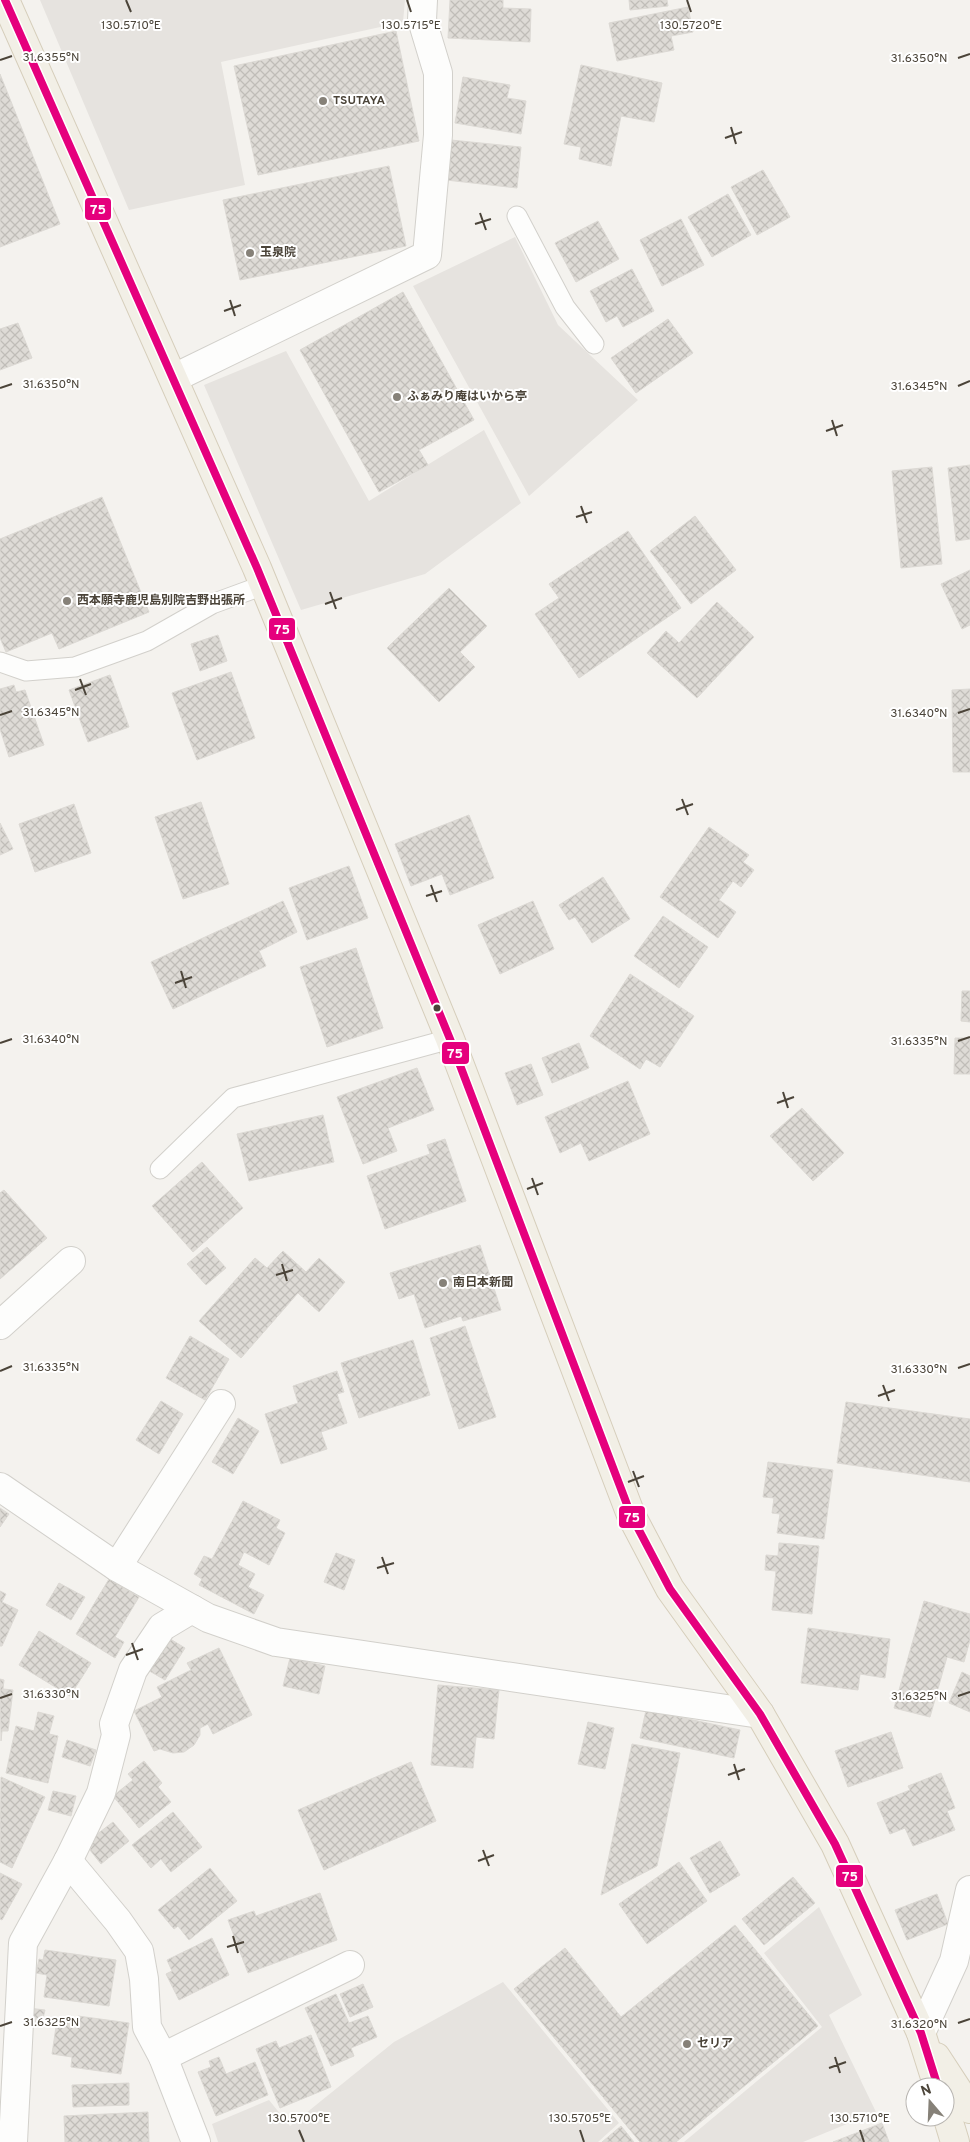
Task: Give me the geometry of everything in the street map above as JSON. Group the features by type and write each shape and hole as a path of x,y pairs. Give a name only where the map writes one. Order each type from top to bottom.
{"main road":[{"path":"5,0 174,378 264,585 450,1038 631,1515 670,1589 760,1714 835,1844 921,2033 935,2077"},
{"path":"921,2033 970,2109"},
{"path":"950,2127 955,2142"}],"street":[{"path":"174,378 427,255 438,135 438,73 422,20 423,0"},
{"path":"0,1325 71,1261"},
{"path":"117,1567 221,1404"},
{"path":"0,1487 117,1567 208,1618 276,1642 760,1714"},
{"path":"13,2142 23,1943 68,1861 100,1793 116,1735 114,1724 133,1670 162,1627 192,1609"},
{"path":"68,1861 118,1921 139,1951 144,1979 147,2027 163,2057 196,2142"},
{"path":"921,2033 954,1961 970,1890"},
{"path":"163,2057 350,1965"}],"lane":[{"path":"517,216 565,307 594,344"},
{"path":"0,662 26,671 75,667 147,641 212,604 264,585"},
{"path":"160,1169 233,1098 450,1038"}],"shaded area":[{"path":"40,0 405,0 403,22 221,62 245,185 129,210"},
{"path":"515,237 558,325 638,400 529,496 413,286"},
{"path":"286,351 369,501 484,430 521,503 425,574 301,610 204,385"},
{"path":"819,1907 862,1995 829,2015 876,2112 803,2142 684,2142 822,2027 764,1953"},
{"path":"503,1982 619,2123 598,2142 218,2142 212,2124 269,2100 290,2126 394,2042"}],"building":[{"path":"450,0 503,0 503,8 531,9 530,42 448,38"},
{"path":"629,0 667,0 668,6 630,10"},
{"path":"688,7 693,32 671,36 674,50 617,61 609,23"},
{"path":"396,31 419,141 258,175 234,66"},
{"path":"581,65 662,83 654,122 621,116 611,166 579,159 581,147 564,144"},
{"path":"0,74 60,224 0,247"},
{"path":"463,77 510,85 507,98 526,101 521,134 455,123"},
{"path":"451,140 521,147 517,188 446,180"},
{"path":"389,166 406,246 240,280 223,200"},
{"path":"763,170 790,217 757,235 731,187"},
{"path":"728,194 751,235 712,257 688,217"},
{"path":"681,219 704,265 662,286 640,240"},
{"path":"598,221 619,259 576,282 555,243"},
{"path":"632,269 654,311 623,327 617,316 606,322 590,291"},
{"path":"403,292 474,420 419,450 428,465 379,492 300,350"},
{"path":"668,319 693,353 636,393 611,358"},
{"path":"18,323 32,358 0,370 0,329"},
{"path":"970,465 970,539 956,541 948,468"},
{"path":"932,467 942,564 901,568 892,471"},
{"path":"102,497 149,612 59,649 52,633 6,652 0,638 0,539"},
{"path":"695,516 736,570 691,604 650,551"},
{"path":"628,531 681,608 579,678 535,614 559,598 549,584"},
{"path":"970,570 970,625 962,629 941,584"},
{"path":"449,588 487,626 460,652 475,667 439,702 387,648"},
{"path":"717,602 754,637 697,698 647,653 666,631 679,643"},
{"path":"218,635 227,661 200,671 191,644"},
{"path":"231,672 255,738 197,760 172,693"},
{"path":"110,675 129,727 88,742 69,690"},
{"path":"14,685 16,692 25,690 44,745 9,757 0,729 0,689"},
{"path":"970,689 970,772 953,772 952,690"},
{"path":"201,802 229,884 183,899 155,817"},
{"path":"74,804 91,853 35,872 19,824"},
{"path":"469,815 494,878 450,895 442,874 411,886 395,844"},
{"path":"0,823 13,849 0,855"},
{"path":"709,827 749,855 743,862 754,870 741,887 733,881 719,900 736,912 718,938 660,897"},
{"path":"349,866 368,918 307,940 289,888"},
{"path":"603,877 630,919 592,943 575,917 569,920 559,905"},
{"path":"283,901 297,932 259,951 266,966 173,1009 151,962"},
{"path":"533,901 554,949 500,974 478,925"},
{"path":"663,916 708,947 679,988 634,956"},
{"path":"356,948 383,1028 327,1047 300,967"},
{"path":"630,974 694,1016 660,1067 646,1059 640,1069 590,1036"},
{"path":"962,991 970,991 970,1022 961,1021"},
{"path":"955,1038 970,1038 970,1074 954,1074"},
{"path":"579,1043 589,1068 552,1083 542,1058"},
{"path":"531,1064 543,1095 517,1105 505,1073"},
{"path":"417,1068 434,1110 388,1128 397,1151 363,1164 337,1097"},
{"path":"628,1081 650,1134 589,1161 581,1143 560,1153 545,1117"},
{"path":"802,1108 844,1153 813,1181 770,1136"},
{"path":"323,1115 334,1162 249,1181 237,1134"},
{"path":"445,1139 466,1201 385,1229 367,1176 430,1154 427,1145"},
{"path":"202,1162 243,1208 193,1252 152,1206"},
{"path":"4,1190 47,1238 0,1279 0,1193"},
{"name":"南日本新聞","path":"480,1245 501,1310 463,1321 461,1316 425,1328 414,1294 399,1299 390,1273"},
{"path":"207,1247 226,1268 206,1285 187,1264"},
{"path":"283,1251 306,1272 319,1258 345,1282 319,1312 298,1293 241,1358 199,1321 255,1258 267,1268"},
{"path":"465,1326 496,1417 459,1429 430,1338"},
{"path":"190,1336 229,1359 205,1400 166,1378"},
{"path":"413,1340 430,1395 359,1418 341,1363"},
{"path":"337,1371 344,1392 337,1394 347,1423 321,1432 327,1449 281,1464 265,1414 298,1403 293,1386"},
{"path":"161,1401 183,1414 159,1454 136,1440"},
{"path":"846,1402 970,1419 970,1482 837,1463"},
{"path":"238,1418 259,1431 233,1474 212,1462"},
{"path":"768,1462 833,1470 824,1539 777,1533 780,1514 772,1513 774,1498 763,1497"},
{"path":"243,1501 280,1520 276,1528 285,1533 269,1565 244,1552 238,1565 255,1574 248,1587 264,1595 254,1614 199,1585 202,1579 194,1574 204,1556 212,1559"},
{"path":"0,1508 9,1514 0,1527"},
{"path":"779,1543 819,1546 812,1614 772,1610 776,1571 765,1570 766,1555 778,1556"},
{"path":"336,1553 355,1560 344,1590 324,1582"},
{"path":"109,1579 139,1597 115,1637 124,1642 115,1658 76,1634"},
{"path":"59,1583 85,1597 71,1620 46,1605"},
{"path":"0,1591 6,1594 2,1602 18,1610 2,1646 0,1646"},
{"path":"924,1601 970,1614 970,1640 964,1662 947,1657 930,1717 894,1708"},
{"path":"808,1628 890,1639 885,1678 860,1674 858,1690 801,1683"},
{"path":"39,1631 91,1663 70,1696 19,1665"},
{"path":"167,1637 185,1648 165,1680 146,1669"},
{"path":"219,1648 252,1715 213,1734 208,1724 200,1728 200,1735 194,1745 184,1752 173,1753 160,1749 154,1751 134,1711 162,1697 157,1687 191,1670 187,1663"},
{"path":"290,1658 325,1666 319,1694 283,1686"},
{"path":"962,1672 970,1676 970,1712 949,1703"},
{"path":"0,1679 4,1680 3,1689 13,1690 8,1731 2,1731 1,1741"},
{"path":"438,1685 499,1690 494,1739 476,1737 473,1768 431,1765"},
{"path":"646,1710 740,1730 734,1758 640,1738"},
{"path":"38,1712 54,1716 49,1734 58,1736 48,1783 6,1773 16,1726 34,1731"},
{"path":"588,1722 614,1728 605,1769 578,1764"},
{"path":"891,1732 903,1768 848,1787 835,1751"},
{"path":"67,1740 96,1750 90,1766 62,1757"},
{"path":"632,1744 680,1753 657,1866 601,1895"},
{"path":"144,1761 162,1783 158,1787 171,1802 139,1828 113,1796 133,1780 128,1774"},
{"path":"411,1762 436,1821 324,1870 298,1810"},
{"path":"941,1773 955,1808 947,1811 955,1830 913,1846 905,1828 890,1834 877,1803 910,1790 908,1786"},
{"path":"1,1777 45,1797 12,1868 0,1862"},
{"path":"53,1791 76,1796 71,1816 48,1810"},
{"path":"173,1812 202,1847 171,1872 161,1859 151,1868 132,1845"},
{"path":"113,1822 129,1841 101,1864 90,1850 96,1835"},
{"path":"720,1841 740,1875 710,1893 690,1858"},
{"path":"679,1862 707,1901 647,1944 619,1904"},
{"path":"210,1868 237,1901 189,1940 178,1926 174,1929 158,1910"},
{"path":"0,1873 22,1884 2,1920 0,1919"},
{"path":"793,1877 815,1903 764,1945 742,1919"},
{"path":"320,1893 337,1940 248,1973 228,1920 254,1911 256,1916"},
{"path":"937,1894 948,1924 907,1940 895,1910"},
{"path":"735,1925 818,2026 676,2142 640,2142 514,1989 565,1948 621,2017"},
{"path":"212,1938 229,1975 179,2000 166,1974 172,1971 167,1960"},
{"path":"45,1950 116,1960 109,2006 44,1997 47,1975 36,1973 39,1959 43,1960"},
{"path":"363,1984 373,2007 350,2017 340,1994"},
{"path":"336,1994 349,2023 368,2016 377,2037 351,2048 354,2056 331,2066 305,2008"},
{"path":"28,2008 45,2010 42,2023 27,2021"},
{"path":"78,2016 129,2023 121,2074 71,2067 72,2057 52,2054 57,2020 78,2023"},
{"path":"311,2035 331,2087 280,2108 256,2049 276,2041 279,2048"},
{"path":"219,2057 226,2074 255,2062 268,2095 216,2116 198,2072 211,2067 209,2061"},
{"path":"129,2083 129,2105 73,2107 72,2085"},
{"path":"148,2112 149,2142 65,2142 64,2116"},
{"path":"882,2123 889,2142 833,2142"},
{"path":"621,2126 634,2142 602,2142"}],"transit line":[{"name":"75","path":"5,0 257,568 450,1039 631,1515 670,1589 760,1714 835,1844 921,2033 935,2077"}],"place":[{"name":"TSUTAYA","path":"323,101"},
{"name":"玉泉院","path":"250,253"},
{"name":"ふぁみり庵はいから亭","path":"397,397"},
{"name":"西本願寺鹿児島別院吉野出張所","path":"67,601"},
{"name":"南日本新聞","path":"443,1283"},
{"name":"セリア","path":"687,2044"}]}
